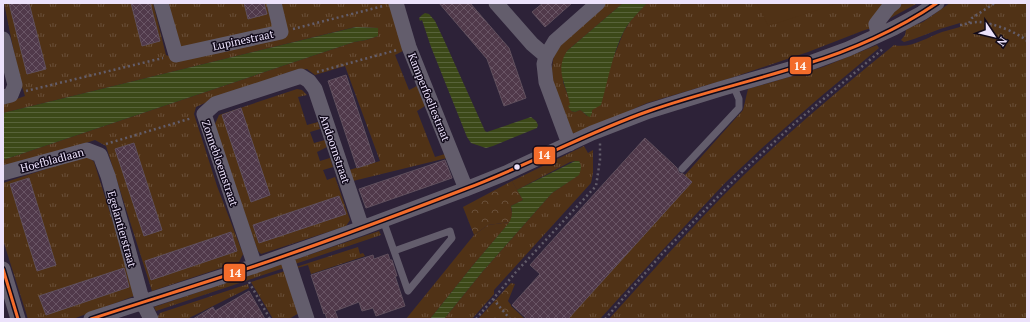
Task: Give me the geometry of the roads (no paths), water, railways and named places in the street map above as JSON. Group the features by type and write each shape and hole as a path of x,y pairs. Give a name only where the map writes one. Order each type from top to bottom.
{"street":[{"name":"Lupinestraat","path":"161,3 176,55 281,32 274,3"},
{"path":"496,3 532,44 546,56"},
{"path":"569,144 546,82 544,64 546,56 555,41 598,3"},
{"path":"878,35 876,24 894,3"},
{"path":"91,319 255,266 362,228 506,173 569,144 649,111 807,64 848,50 894,28 937,3"},
{"name":"Kamperfoeliestraat","path":"391,4 466,189"},
{"path":"3,39 15,85 7,96"},
{"name":"Zonnebloemstraat","path":"255,266 204,114 215,104 301,76"},
{"name":"Andoornstraat","path":"301,76 310,81 315,89 362,228"},
{"name":"Hoefbladlaan","path":"3,173 93,152"},
{"name":"Egelantierstraat","path":"93,152 108,176 143,303 151,319"},
{"path":"286,255 307,319"},
{"path":"3,269 18,319"}],"lane":[{"path":"682,169 739,108 739,99 734,85"},
{"path":"383,220 408,291 452,238 450,231 394,251"}]}
